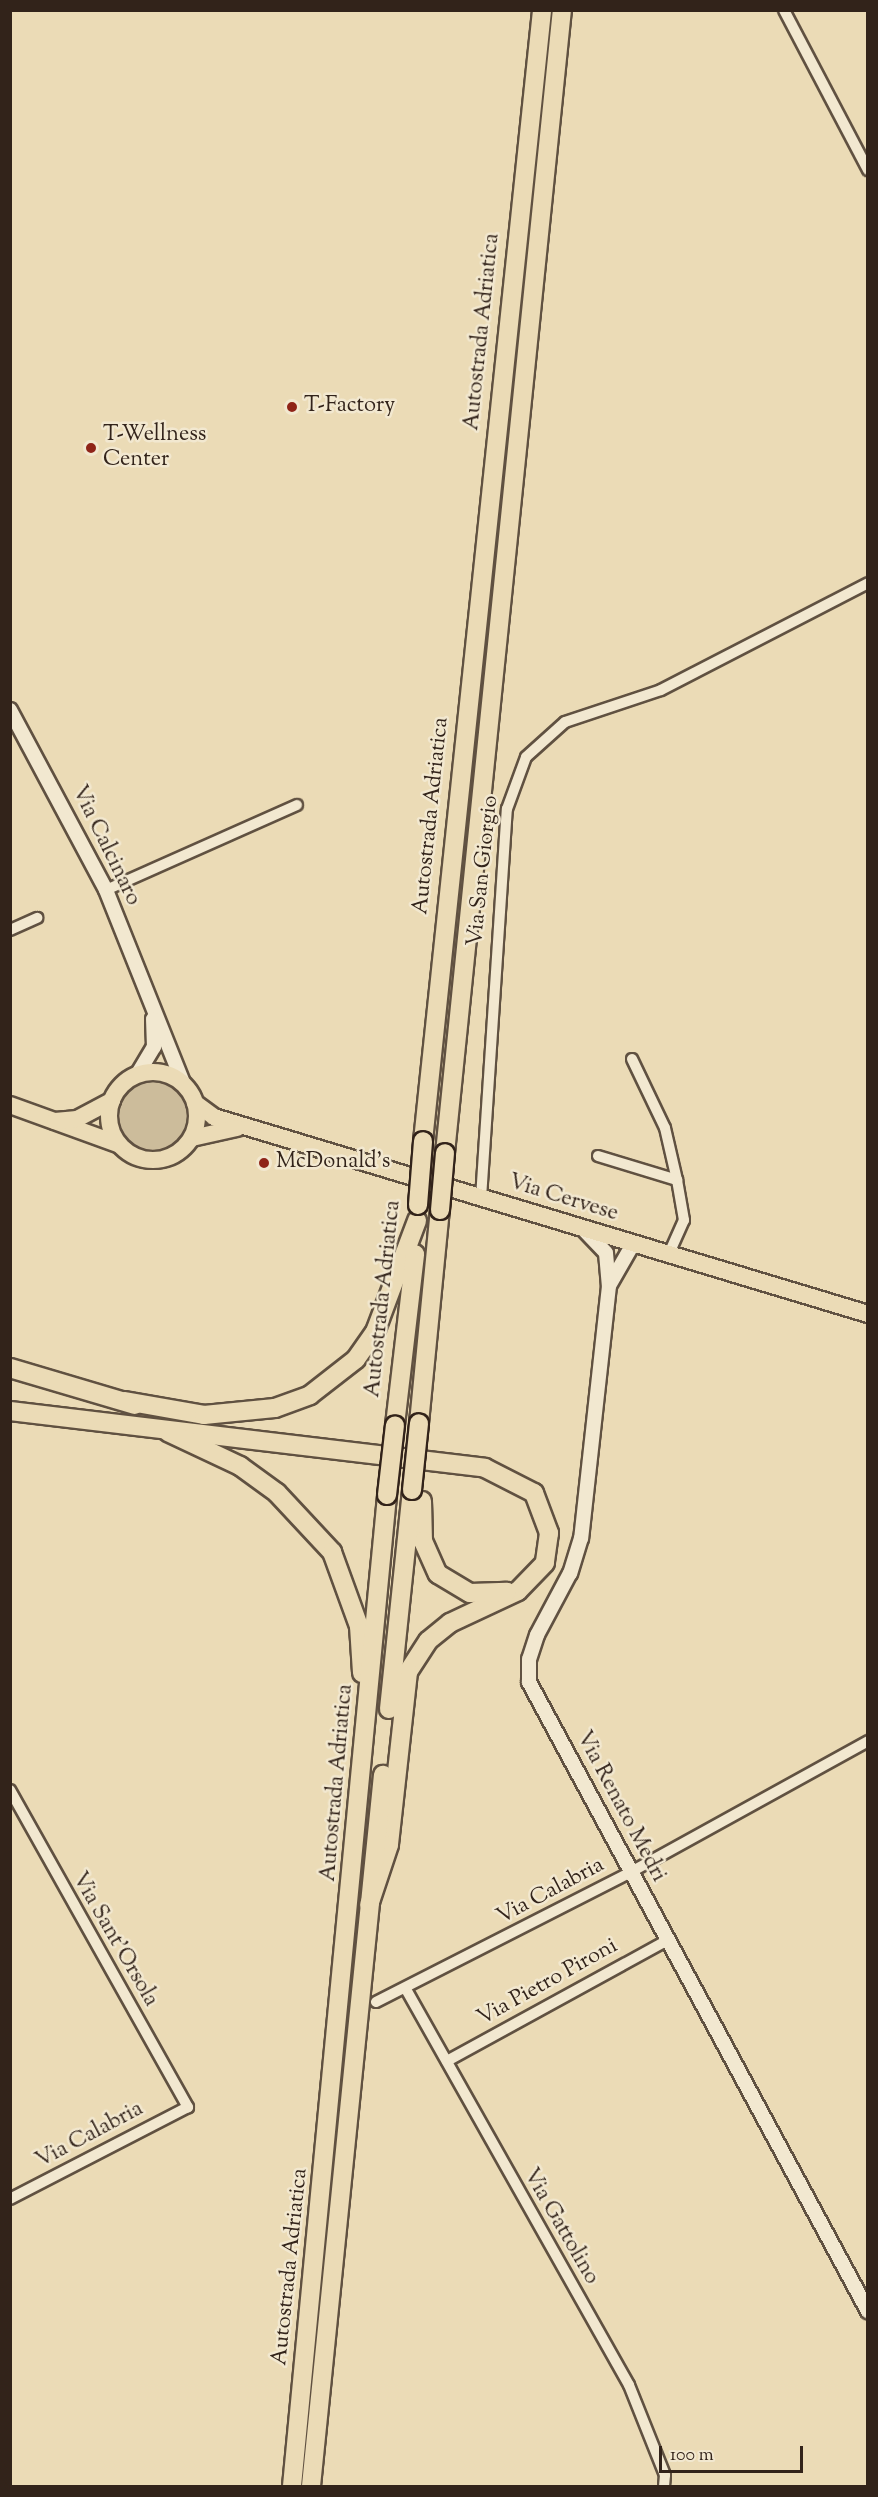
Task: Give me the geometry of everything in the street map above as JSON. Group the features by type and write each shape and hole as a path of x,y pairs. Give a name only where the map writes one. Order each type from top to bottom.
{"highway":[{"name":"Autostrada Adriatica","path":"311,2487 347,2045 342,1990 363,1779 387,1495 542,10"},
{"name":"Autostrada Adriatica","path":"292,2487 347,2045 362,1986 369,1905 417,1490 445,1153 562,10"},
{"path":"125,1401 204,1414 275,1408 310,1395 356,1359 375,1332 418,1213"},
{"path":"10,1368 125,1401 198,1430"},
{"path":"10,1411 198,1430 339,1454 503,1473 534,1493 549,1533 545,1563 518,1591 450,1623 428,1641 408,1672 389,1845 369,1905"},
{"path":"153,1425 240,1466 284,1500 332,1552 359,1626 363,1779"},
{"path":"417,1490 423,1541 438,1574 470,1593 518,1591"}],"main road":[{"path":"10,1105 40,1118 118,1144 138,1158 163,1160 192,1138 195,1103 184,1085 162,1073 137,1075 111,1100 77,1119 40,1118 10,1113"},
{"path":"111,1100 109,1123 118,1144"},
{"name":"Via Cervese","path":"195,1103 214,1117 245,1127 867,1314"},
{"name":"Via Cervese","path":"192,1138 245,1127"}],"street":[{"path":"784,10 867,170"},
{"name":"Via San Giorgio","path":"481,1198 507,809 526,757 565,722 661,690 867,583"},
{"name":"Via Calcinaro","path":"10,710 106,890 150,1005 184,1085"},
{"path":"106,890 297,805"},
{"path":"10,930 37,918"},
{"name":"Via Calcinaro","path":"137,1075 154,1047 150,1005"},
{"path":"632,1059 665,1128 677,1180 684,1220 669,1254"},
{"path":"598,1156 677,1180"},
{"name":"Via Renato Medri","path":"583,1230 606,1253 609,1286 581,1538 570,1573 537,1635 529,1659 529,1682 867,2311"},
{"name":"Via Renato Medri","path":"609,1286 633,1244"},
{"name":"Via Calabria","path":"376,2002 407,1991 631,1872 867,1741"},
{"name":"Via Sant'Orsola","path":"10,1790 188,2107"},
{"name":"Via Pietro Pironi","path":"447,2061 668,1940"},
{"name":"Via Gattolino","path":"407,1991 629,2385 665,2475 664,2487"},
{"name":"Via Calabria","path":"10,2199 188,2107"}],"shaded area":[{"path":"146,1082 160,1082 173,1088 182,1097 188,1110 186,1130 178,1142 160,1152 146,1152 133,1146 124,1137 118,1124 118,1110 124,1097 133,1088"}],"place":[{"name":"T-Factory","path":"292,407"},
{"name":"T-Wellness Center","path":"91,448"},
{"name":"McDonald's","path":"264,1163"}]}
